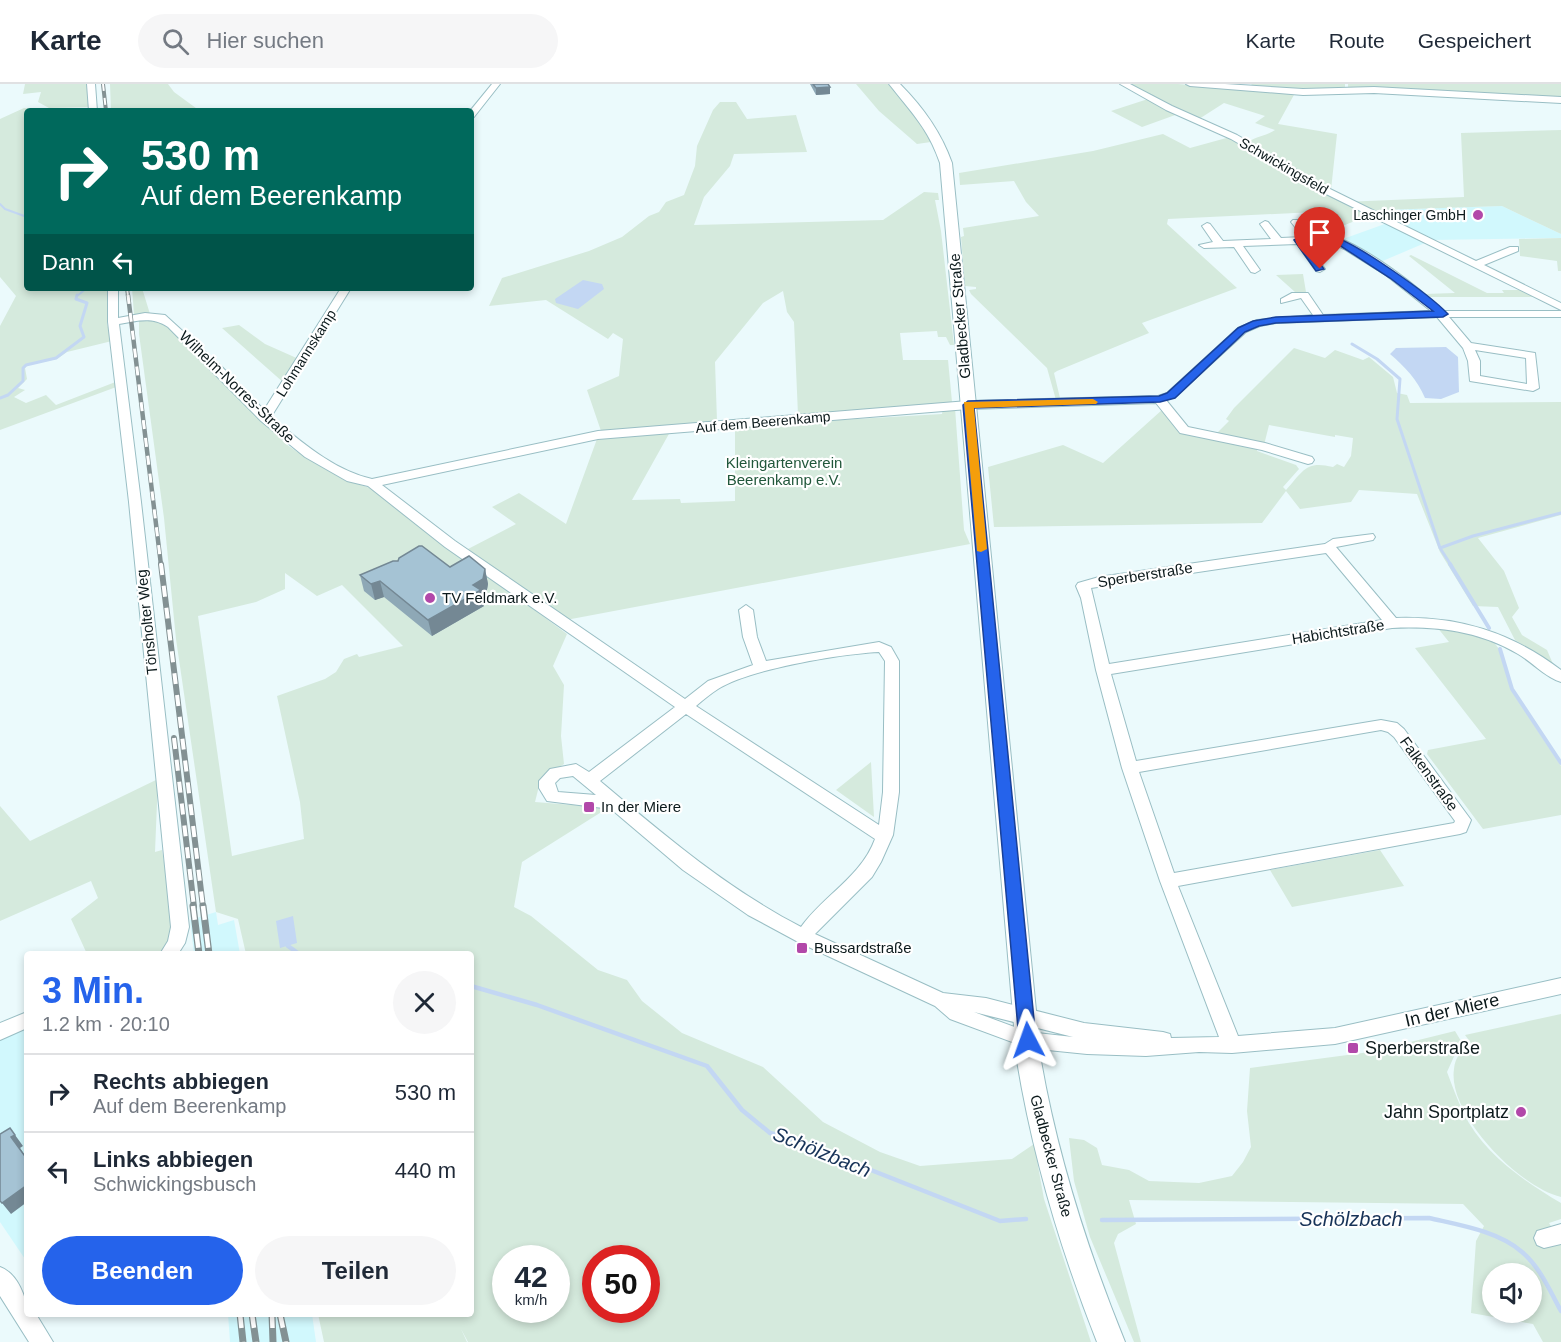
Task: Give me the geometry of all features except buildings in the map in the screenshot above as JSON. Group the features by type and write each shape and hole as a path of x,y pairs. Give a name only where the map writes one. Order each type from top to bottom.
{"main road":[{"name":"Gladbecker Straße","path":"894,84 927,119 946,162 1004,802 1034,1094 1064,1208 1111,1342"}],"street":[{"path":"91,84 93,108"},
{"path":"474,111 496,84"},
{"name":"Schwickingsfeld","path":"1125,84 1169,108 1234,137 1316,186 1561,307"},
{"path":"1190,84 1303,92 1374,90 1561,100"},
{"path":"1296,222 1310,240"},
{"path":"1265,224 1278,241"},
{"path":"1206,226 1220,244"},
{"path":"1204,245 1332,239 1342,243 1394,276 1443,314 1474,359 1474,379 1533,388 1531,355 1465,345"},
{"path":"1299,240 1320,269"},
{"path":"1236,243 1255,270"},
{"path":"1476,265 1514,249"},
{"name":"Tönsholter Weg","path":"113,291 113,322 135,502 180,927 176,944 171,951"},
{"name":"Lohmannskamp","path":"265,418 344,291"},
{"path":"1285,300 1292,296 1304,296 1320,318"},
{"path":"1308,460 1265,447 1184,430 1160,399 1171,395 1242,330 1257,323 1276,320 1443,314 1561,314"},
{"name":"Wilhelm-Norres-Straße","path":"113,322 145,316 161,317 218,369 265,418 309,454 351,478 372,483 448,542 686,708"},
{"name":"Auf dem Beerenkamp","path":"372,483 598,435 968,405 1160,399"},
{"name":"Sperberstraße","path":"1232,1045 1168,881 1130,768 1103,670 1088,598 1083,586 1099,581 1329,548 1334,543 1368,537"},
{"path":"1329,548 1392,623"},
{"path":"747,610 750,637 761,668"},
{"name":"Habichtstraße","path":"1103,670 1392,623 1440,622 1472,628 1522,649 1561,677"},
{"path":"589,781 723,681 761,668 879,647 886,649 891,654 890,811 884,837 880,850 866,871 811,925 804,936"},
{"path":"686,708 884,837"},
{"name":"Falkenstraße","path":"1130,768 1381,725 1392,727 1399,733 1463,820 1460,828 1168,881"},
{"name":"In der Miere","path":"612,803 553,796 547,788 547,781 556,773 576,770 612,803 730,895 869,970 941,1001 956,1014 1027,1028 1087,1046 1146,1048 1299,1040 1352,1033 1561,986"},
{"path":"0,1032 24,1021"},
{"path":"0,1277 24,1314"},
{"path":"26,1317 42,1342"}],"shaded area":[{"path":"1502,206 1561,234 1561,238 1432,240 1378,263 1343,239 1393,221 1375,212 1382,210"},
{"path":"583,280 602,284 604,289 578,309 556,303 555,299"},
{"path":"1446,347 1458,357 1459,392 1441,399 1425,398 1410,374 1390,354 1396,348"},
{"path":"216,912 218,925 234,920 239,951 194,951 190,920"},
{"path":"293,916 297,943 280,948 276,921"},
{"path":"24,1027 24,1258 0,1222 0,1038"},
{"path":"228,1317 312,1317 316,1342 230,1342"}],"green space":[{"path":"25,84 89,84 91,107 49,108 38,102 41,92 23,94"},
{"path":"110,84 168,84 174,92 196,108 111,108"},
{"path":"856,84 888,84 915,111 931,142 917,144 879,111"},
{"path":"1129,84 1178,84 1295,93 1278,124 1337,134 1331,190 1248,142 1275,130 1255,123 1265,116 1224,103 1199,119"},
{"path":"1252,84 1345,84 1345,90 1249,87"},
{"path":"1348,84 1561,84 1561,98 1348,89"},
{"path":"1148,99 1178,114 1142,127 1111,111"},
{"path":"720,102 736,102 747,119 796,115 807,152 734,154 730,166 704,197 694,225 883,220 924,192 938,193 939,200 935,200 941,231 954,345 950,345 946,337 938,337 937,331 900,333 903,360 948,360 952,402 798,415 794,322 787,312 783,291 763,303 715,362 717,421 601,431 587,390 619,376 623,339 613,333 608,339 546,300 489,306 502,278 589,251 622,237 649,216 659,212 666,202 684,195 695,166 697,146 713,110"},
{"path":"24,108 24,291 109,291 107,324 112,341 67,352 57,359 28,365 25,368 27,379 18,388 25,390 14,397 26,403 46,395 56,405 118,381 119,386 0,430 0,326 16,296 0,277 0,119"},
{"path":"1561,130 1561,234 1502,206 1382,210 1335,229 1315,212 1168,219 1167,224 1237,288 1142,323 1149,333 1057,371 1054,373 1060,398 1056,400 1047,368 971,294 969,290 976,289 976,287 965,286 961,237 964,236 963,228 1039,216 1026,202 1014,181 960,185 959,173 1093,151 1163,134 1190,148 1230,137 1290,171 1305,183 1343,202 1464,197 1461,133"},
{"path":"1561,238 1561,271 1558,271 1557,261 1520,256 1519,239"},
{"path":"1409,256 1487,293 1519,290 1534,297 1429,297 1424,294 1455,293"},
{"path":"1303,274 1306,292 1295,292 1276,275"},
{"path":"132,291 143,291 150,314 134,315"},
{"path":"139,320 157,321 178,334 286,444 326,469 370,488 567,634 553,666 564,685 561,736 564,764 541,778 535,802 598,807 603,811 522,862 514,907 531,916 598,970 627,980 642,1001 682,1033 763,1067 823,1122 880,1152 920,1166 1012,1159 1034,1144 1044,1199 1091,1342 468,1342 461,1329 467,1342 324,1342 319,1317 474,1317 474,951 245,951 238,919 216,912 176,639 164,518","holes":["285,573 317,596 342,585 403,646 359,657 357,654 344,659 336,672 325,679 277,696 300,802 304,839 232,856 198,616 256,602 285,589"]},
{"path":"239,325 265,344 301,360 284,383 222,328"},
{"path":"1294,348 1325,358 1335,350 1363,360 1369,357 1393,377 1397,393 1407,395 1410,403 1561,402 1561,515 1478,538 1504,571 1519,608 1512,617 1522,635 1547,650 1553,664 1515,640 1498,607 1473,606 1440,552 1417,494 1359,490 1351,502 1300,509 1286,491 1262,523 994,527 988,467 1063,445 1103,463 1163,409 1188,435 1257,447 1257,451 1296,465 1299,469 1283,487 1286,490 1301,473 1311,466 1333,467 1337,464 1344,467 1351,456 1353,438 1269,425 1264,445 1214,436 1229,421 1226,419 1234,408"},
{"name":"Kleingartenverein Beerenkamp e.V.","path":"943,408 955,408 964,530 970,544 566,620 468,549 516,524 492,507 519,493 566,524 597,439 670,432 632,500 680,499 681,503 735,501 735,426 942,414"},
{"path":"1437,627 1451,628 1493,641 1499,649 1513,693 1561,766 1561,815 1483,829 1427,754 1428,750 1486,739 1415,648 1449,642"},
{"path":"871,762 874,817 836,790"},
{"path":"158,779 155,852 162,850 175,929 165,951 86,951 71,919 98,898 91,881 0,921 0,806 30,841"},
{"path":"1380,850 1404,886 1292,907 1270,870"},
{"name":"Jahn Sportplatz","path":"1561,1014 1561,1197 1544,1191 1526,1180 1507,1164 1474,1127 1462,1107 1455,1087 1454,1069 1460,1054 1471,1043 1465,1035"},
{"path":"1455,1031 1461,1041 1447,1072 1471,1127 1493,1153 1518,1175 1561,1203 1561,1219 1549,1223 1561,1242 1561,1342 1543,1342 1533,1324 1527,1323 1542,1323 1542,1263 1482,1263 1482,1315 1471,1313 1476,1241 1484,1226 1463,1204 1129,1200 1136,1224 1118,1234 1114,1243 1141,1342 1134,1342 1090,1237 1074,1181 1069,1138 1084,1140 1097,1148 1102,1165 1129,1170 1149,1181 1199,1183 1232,1176 1251,1147 1247,1111 1250,1068 1370,1052"}],"waterway":[{"name":"Schölzbach","path":"0,204 5,209 24,216"},
{"name":"Schölzbach","path":"77,296 83,291"},
{"name":"Schölzbach","path":"0,398 8,395 23,381 23,368 26,365 56,358 84,337 80,326 87,303 76,299 77,295"},
{"path":"1352,344 1377,359 1400,379 1397,419 1440,548"},
{"path":"1440,548 1473,536 1561,513"},
{"path":"1440,548 1451,565"},
{"path":"1450,564 1489,628"},
{"path":"1500,649 1512,689 1561,763"},
{"name":"Schölzbach","path":"288,946 295,951"},
{"name":"Schölzbach","path":"474,987 537,1005 707,1066 742,1110 770,1133 795,1140 1000,1221 1026,1219"},
{"name":"Schölzbach","path":"1102,1220 1429,1218 1490,1234 1522,1252 1544,1280 1561,1311"}],"railway":[{"path":"103,84 106,108"},
{"path":"127,291 128,296"},
{"path":"128,295 161,565"},
{"path":"161,564 203,907"},
{"path":"174,738 194,907"},
{"path":"193,906 199,951"},
{"path":"203,906 209,951"},
{"path":"240,1317 243,1342"},
{"path":"252,1317 256,1342"},
{"path":"272,1317 273,1342"},
{"path":"281,1317 286,1342"}],"slow traffic":[{"path":"981,549 968,405 1093,402"}],"place":[{"name":"Laschinger GmbH","path":"1478,215"},
{"name":"TV Feldmark e.V.","path":"430,598"},
{"name":"In der Miere","path":"589,807"},
{"name":"Bussardstraße","path":"802,948"},
{"name":"Sperberstraße","path":"1353,1048"},
{"name":"Jahn Sportplatz","path":"1521,1112"}],"route":[{"path":"1028,1040 968,405 1160,399 1171,395 1242,330 1257,323 1276,320 1443,314 1394,276 1342,243 1332,239 1299,240 1320,269"}]}
